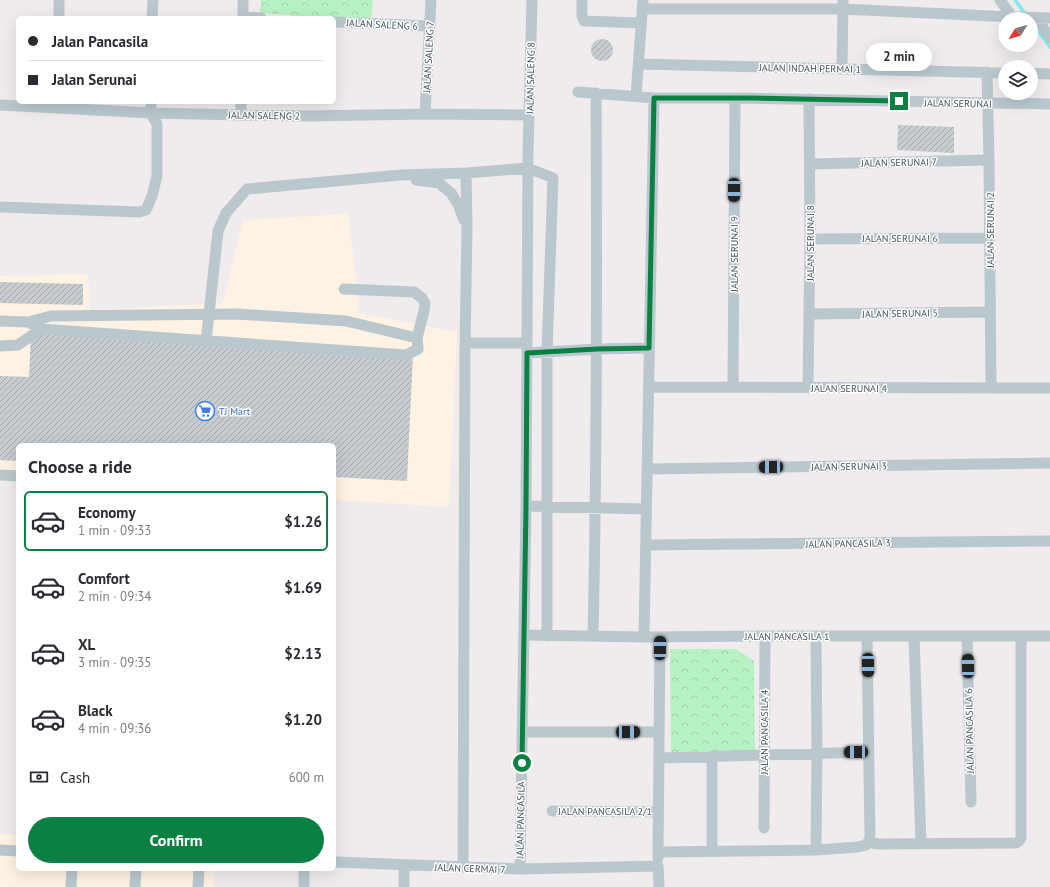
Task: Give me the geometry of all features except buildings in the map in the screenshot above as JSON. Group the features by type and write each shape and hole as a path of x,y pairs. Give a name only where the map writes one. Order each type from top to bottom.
{"street":[{"path":"59,16 60,0"},
{"path":"152,16 153,0"},
{"path":"243,0 243,16"},
{"name":"JALAN SALENG 7","path":"425,114 431,0"},
{"name":"JALAN SALENG 8","path":"527,348 528,155 532,0"},
{"path":"582,0 582,16 584,21 641,23"},
{"path":"1000,0 1008,12"},
{"path":"636,96 642,4 843,5 998,16"},
{"path":"842,69 843,5"},
{"path":"1038,18 1050,18"},
{"path":"1038,20 1050,38"},
{"name":"JALAN SALENG 6","path":"336,22 430,26"},
{"name":"JALAN INDAH PERMAI 1","path":"638,64 998,73"},
{"name":"JALAN SERUNAI 2","path":"987,72 991,388"},
{"path":"1038,73 1050,74"},
{"name":"JALAN SERUNAI","path":"578,92 654,98 809,99 1050,104"},
{"path":"593,636 596,508 597,349 596,93"},
{"path":"644,637 654,98"},
{"name":"JALAN SERUNAI 9","path":"733,387 735,98"},
{"name":"JALAN SERUNAI 8","path":"808,388 810,314 809,99"},
{"path":"241,104 241,115"},
{"name":"JALAN SALENG 2","path":"0,105 151,108 241,115 529,115"},
{"path":"0,207 143,212 148,207 157,176 157,124 151,108"},
{"name":"JALAN SERUNAI 7","path":"810,164 989,160"},
{"path":"206,341 218,231 226,213 246,189 401,175 466,173 528,168 553,178 547,352 547,636"},
{"path":"463,867 465,343 467,226 466,173"},
{"path":"401,175 413,179 439,183 451,192 458,204 467,226"},
{"name":"JALAN SERUNAI 6","path":"810,239 990,238"},
{"path":"28,322 41,329 406,355 418,349 416,338 425,303 422,298 414,292 344,289"},
{"name":"JALAN SERUNAI 5","path":"810,314 990,312"},
{"path":"0,321 28,322 51,316 236,314 346,321 416,338"},
{"path":"0,346 18,345 41,329"},
{"path":"465,343 527,348 547,352 649,348"},
{"name":"JALAN PANCASILA","path":"520,870 527,348"},
{"name":"JALAN SERUNAI 4","path":"649,387 1050,388"},
{"name":"JALAN SERUNAI 3","path":"647,469 1050,463"},
{"path":"0,475 16,476"},
{"path":"526,506 646,509"},
{"name":"JALAN PANCASILA 3","path":"646,545 1050,541"},
{"name":"JALAN PANCASILA 1","path":"524,635 644,637 1050,636"},
{"name":"JALAN PANCASILA 4","path":"764,828 765,636"},
{"path":"816,636 816,850"},
{"path":"658,852 816,850 858,848 866,845 870,839 867,636"},
{"path":"914,636 921,844"},
{"name":"JALAN PANCASILA 6","path":"967,636 971,802"},
{"path":"868,842 878,844 921,844 1016,843 1020,841 1020,636"},
{"path":"659,887 658,812 660,637"},
{"path":"522,732 659,732"},
{"path":"659,758 868,752"},
{"path":"712,756 712,851"},
{"name":"JALAN PANCASILA 2/1","path":"552,811 658,812"},
{"path":"0,850 16,851"},
{"name":"JALAN CERMAI 7","path":"336,862 520,870 658,866"},
{"path":"404,865 404,887"},
{"path":"71,887 72,871"},
{"path":"135,887 136,871"},
{"path":"198,887 199,871"},
{"path":"304,871 304,887"}],"shaded area":[{"path":"348,214 360,313 457,332 449,507 336,500 336,443 16,443 16,480 0,479 0,276 88,274 90,310 223,303 243,220"},
{"path":"0,834 16,835 16,871 215,871 214,887 0,887"}],"green space":[{"path":"261,0 373,0 371,21 336,18 336,16 302,16 260,13"},
{"path":"670,649 736,649 754,661 755,752 671,753"}],"waterway":[{"path":"1015,0 1024,12"},
{"path":"1038,31 1050,47"}],"place":[{"name":"TJ Mart","path":"205,411"}],"route":[{"path":"522,763 527,353 649,348 654,98 899,101"}]}
